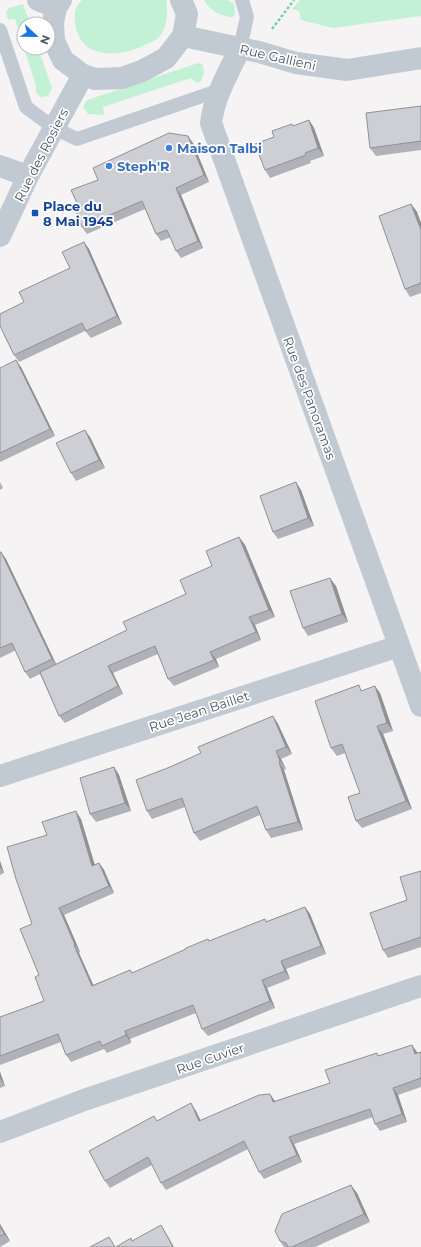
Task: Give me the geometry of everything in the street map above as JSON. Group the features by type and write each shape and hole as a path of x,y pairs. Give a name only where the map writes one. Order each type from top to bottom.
{"street":[{"path":"52,2 54,41 63,60 83,75 96,79 122,78 142,71 166,58 182,36 187,14 181,0"},
{"name":"Rue Gallieni","path":"182,36 270,55 296,63 347,70 421,58"},
{"path":"220,90 240,48"},
{"name":"Rue des Rosiers","path":"0,236 28,176 83,75"},
{"name":"Rue des Panoramas","path":"220,90 212,110 211,123 421,706"},
{"path":"0,166 28,176"},
{"name":"Rue Jean Baillet","path":"0,776 399,646"},
{"name":"Rue Cuvier","path":"0,1132 84,1100 421,986"}],"lane":[{"path":"240,48 247,17 242,0"},
{"path":"0,30 26,107 54,128 78,139 220,90"}],"path":[{"path":"272,30 294,0"}],"green space":[{"path":"82,0 166,0 167,15 164,30 157,39 137,49 114,53 103,53 93,50 84,44 78,35 75,22 76,7"},
{"path":"204,0 228,0 234,4 235,14 233,17 229,17 220,14 212,10"},
{"path":"300,0 421,0 421,16 333,28 301,20 299,11 292,9"},
{"path":"23,4 27,16 16,16 16,22 15,19 8,20 6,12 9,8"},
{"path":"27,56 41,56 52,88 48,96 41,97 36,93 36,86"},
{"path":"198,63 203,65 204,73 201,81 197,83 191,78 103,107 104,115 88,114 83,107 87,100"}],"building":[{"path":"421,106 421,141 370,148 366,113"},
{"path":"309,120 318,148 305,153 306,155 265,170 255,144 274,137 272,131"},
{"path":"169,133 188,136 204,175 176,188 198,241 176,251 167,230 156,234 142,201 82,227 73,205 77,203 71,190 98,180 93,168"},
{"path":"411,204 421,230 421,283 405,289 379,216"},
{"path":"84,242 117,316 86,331 82,323 14,355 0,326 0,314 24,302 19,292 70,268 62,252"},
{"path":"16,360 50,429 0,453 0,368"},
{"path":"85,430 99,460 71,473 56,443"},
{"path":"296,482 308,518 273,532 260,496"},
{"path":"239,537 269,610 249,617 256,632 210,652 214,660 168,679 155,646 108,666 118,686 59,716 40,672 127,630 123,622 186,594 180,580 212,566 206,551"},
{"path":"0,552 52,659 25,672 12,643 0,648"},
{"path":"330,578 342,614 303,628 290,591"},
{"path":"359,685 361,691 375,686 387,723 377,726 406,801 356,821 348,797 360,793 342,744 331,748 315,701"},
{"path":"273,716 286,747 276,751 298,822 266,830 257,806 194,833 182,798 147,811 136,780 201,753 198,747"},
{"path":"114,767 125,803 90,814 80,778"},
{"path":"76,811 92,866 99,863 109,886 59,908 92,986 130,970 132,973 208,939 209,941 265,919 266,922 305,907 321,946 281,961 285,971 262,980 270,1001 202,1029 193,1005 125,1031 126,1035 102,1046 100,1041 66,1055 58,1034 0,1056 0,1017 44,1001 35,977 39,975 20,929 32,924 16,879 7,847 47,835 42,822"},
{"path":"421,871 421,937 383,950 370,913 407,900 400,877"},
{"path":"412,1045 415,1054 421,1052 421,1078 393,1088 402,1114 375,1124 370,1109 289,1137 297,1155 259,1172 244,1141 161,1183 148,1157 105,1181 89,1151 154,1116 157,1121 191,1103 199,1121 259,1095 270,1094 273,1102 330,1083 325,1070 377,1053 378,1056"},
{"path":"351,1185 364,1214 292,1247 288,1247 286,1243 280,1241 275,1231 282,1214"},
{"path":"161,1225 173,1247 116,1247 131,1238 132,1241"},
{"path":"0,1226 4,1234 0,1236"},
{"path":"109,1237 115,1247 90,1247"}],"place":[{"name":"Maison Talbi","path":"169,148"},
{"name":"Steph'R","path":"109,166"},
{"name":"Place du 8 Mai 1945","path":"35,213"}]}
